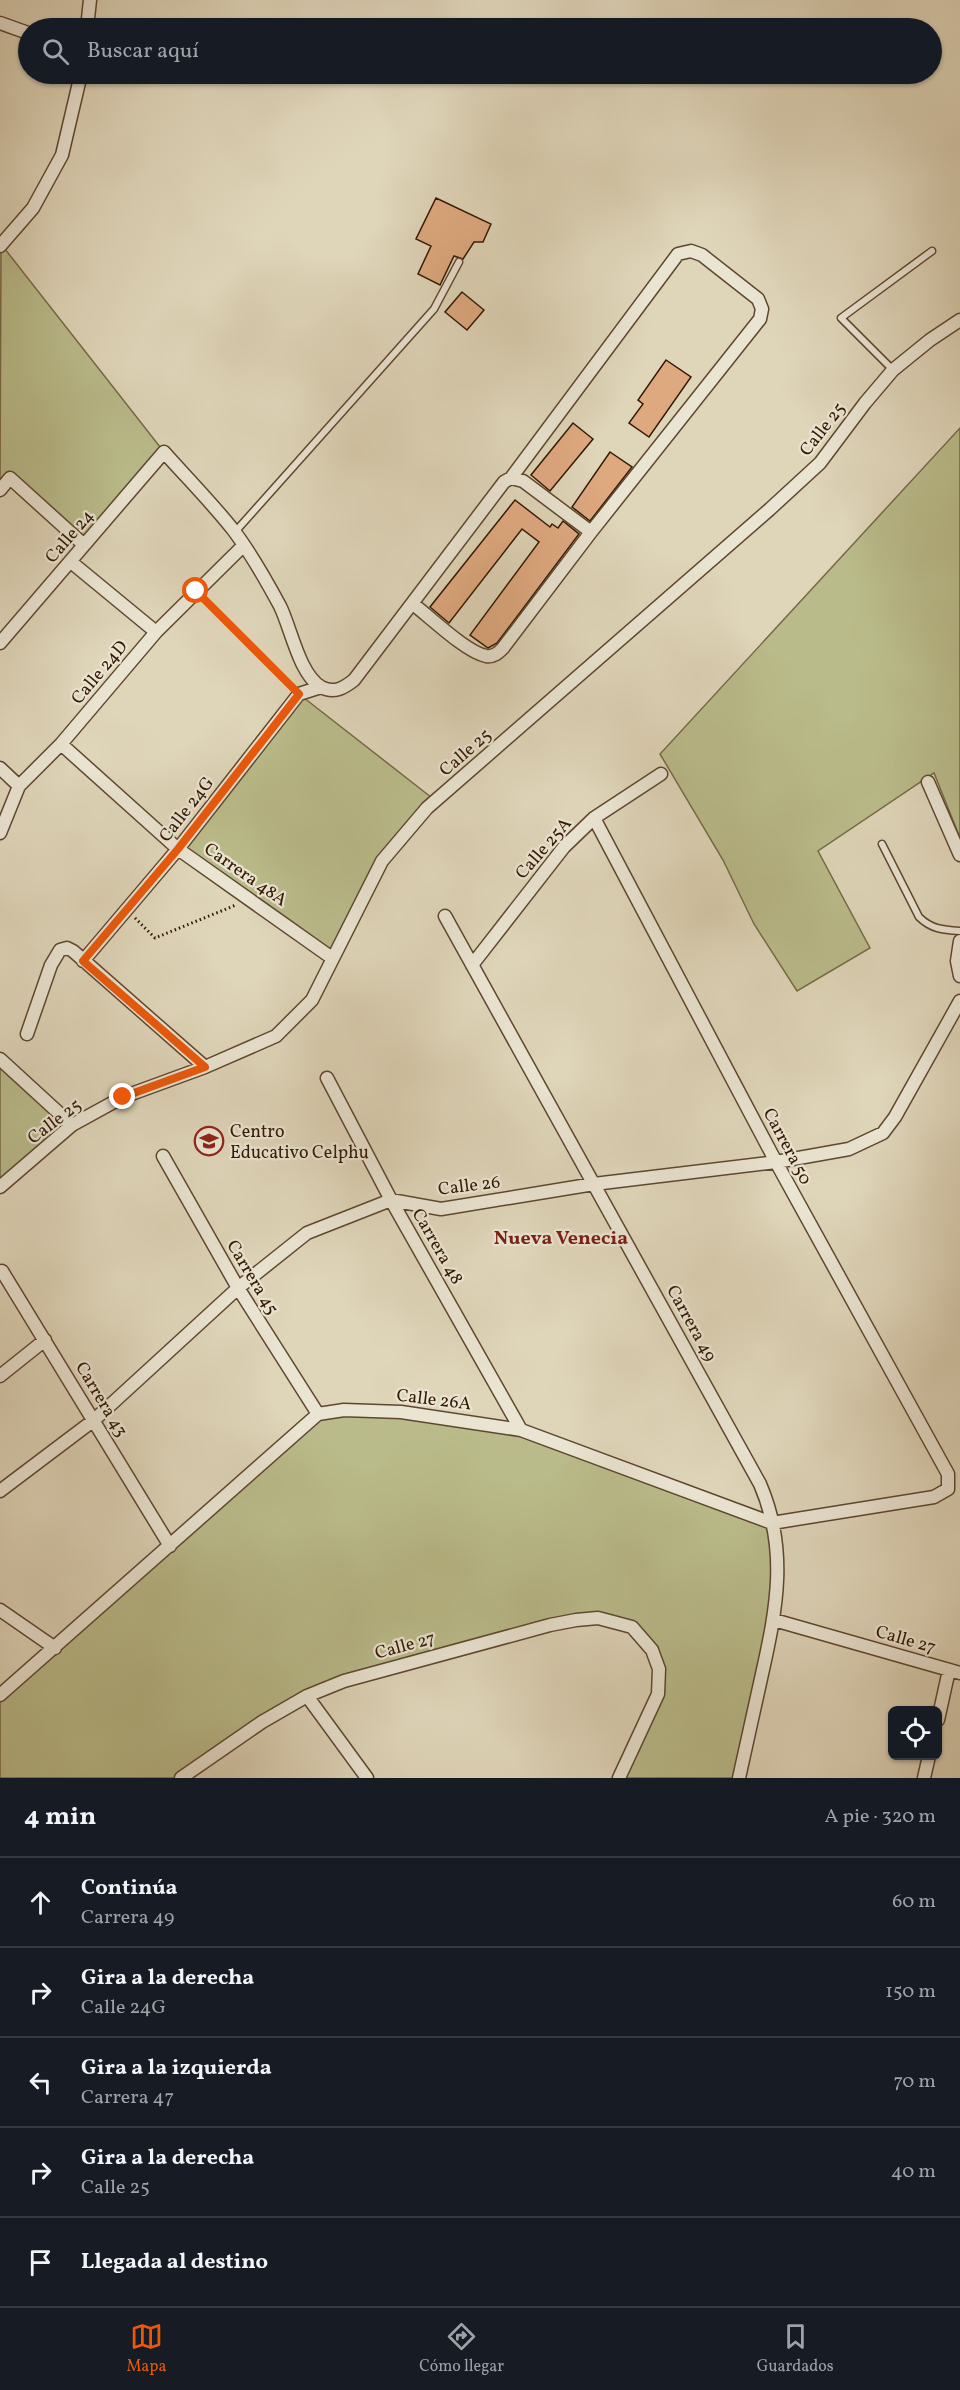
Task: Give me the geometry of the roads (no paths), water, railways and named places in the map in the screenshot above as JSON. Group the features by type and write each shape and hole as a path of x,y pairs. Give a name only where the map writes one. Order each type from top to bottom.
{"street":[{"path":"88,18 90,0"},
{"path":"0,23 18,29"},
{"path":"0,244 33,208 62,155 79,84"},
{"path":"235,532 264,575 284,614 309,675 321,687 340,690 354,680 504,482 512,478 678,254 691,251 702,255 758,299 762,309 760,319 495,655 488,656 471,649 412,604"},
{"name":"Calle 25","path":"0,1187 72,1125 123,1097 205,1067 276,1036 312,1000 382,861 427,808 770,509 820,463 893,370 930,340 960,320"},
{"name":"Calle 24","path":"0,643 164,452 235,532"},
{"path":"0,490 10,478 84,545"},
{"path":"512,478 523,481 540,492 591,532"},
{"name":"Calle 24D","path":"0,833 19,786 61,744 156,632 243,546"},
{"path":"71,562 156,632"},
{"name":"Calle 24G","path":"83,961 178,849 299,694 314,687 321,687"},
{"name":"Carrera 48A","path":"61,744 178,849 332,958"},
{"path":"0,768 19,786"},
{"name":"Calle 25A","path":"472,965 564,848 594,818 661,774"},
{"path":"928,782 960,855"},
{"name":"Carrera 50","path":"594,818 776,1162 948,1474 948,1489"},
{"name":"Carrera 49","path":"446,916 760,1484 770,1507 779,1565 774,1620 739,1778"},
{"path":"960,941 957,961 960,976"},
{"path":"27,1034 51,965 60,951 67,948 205,1067"},
{"name":"Calle 26","path":"391,1200 441,1209 594,1184 776,1162 849,1149 883,1133 895,1118 960,1001"},
{"path":"0,1059 72,1125"},
{"name":"Carrera 48","path":"327,1078 391,1200 521,1430"},
{"name":"Carrera 45","path":"163,1156 237,1288 318,1413"},
{"path":"0,1491 94,1420 237,1288 307,1233 391,1200"},
{"name":"Carrera 43","path":"2,1271 170,1546"},
{"path":"0,1376 45,1340"},
{"name":"Calle 26A","path":"318,1413 344,1410 401,1412 521,1430 772,1522 934,1497 948,1489"},
{"path":"0,1695 318,1413"},
{"path":"0,1610 55,1648"},
{"name":"Calle 27","path":"181,1778 262,1722 307,1696 344,1680 576,1620 598,1618 632,1627 652,1650 659,1669 658,1694 619,1778"},
{"name":"Calle 27","path":"774,1620 955,1672"},
{"path":"942,1709 955,1672"},
{"path":"307,1696 368,1778"},
{"path":"924,1778 928,1760"}],"lane":[{"path":"893,370 841,318 932,251"},
{"path":"235,532 434,309 459,262"},
{"path":"882,844 919,917 928,926 960,931"}],"place":[{"name":"Centro Educativo Celphu","path":"209,1141"}],"district":[{"name":"Nueva Venecia","path":"561,1237"}]}
